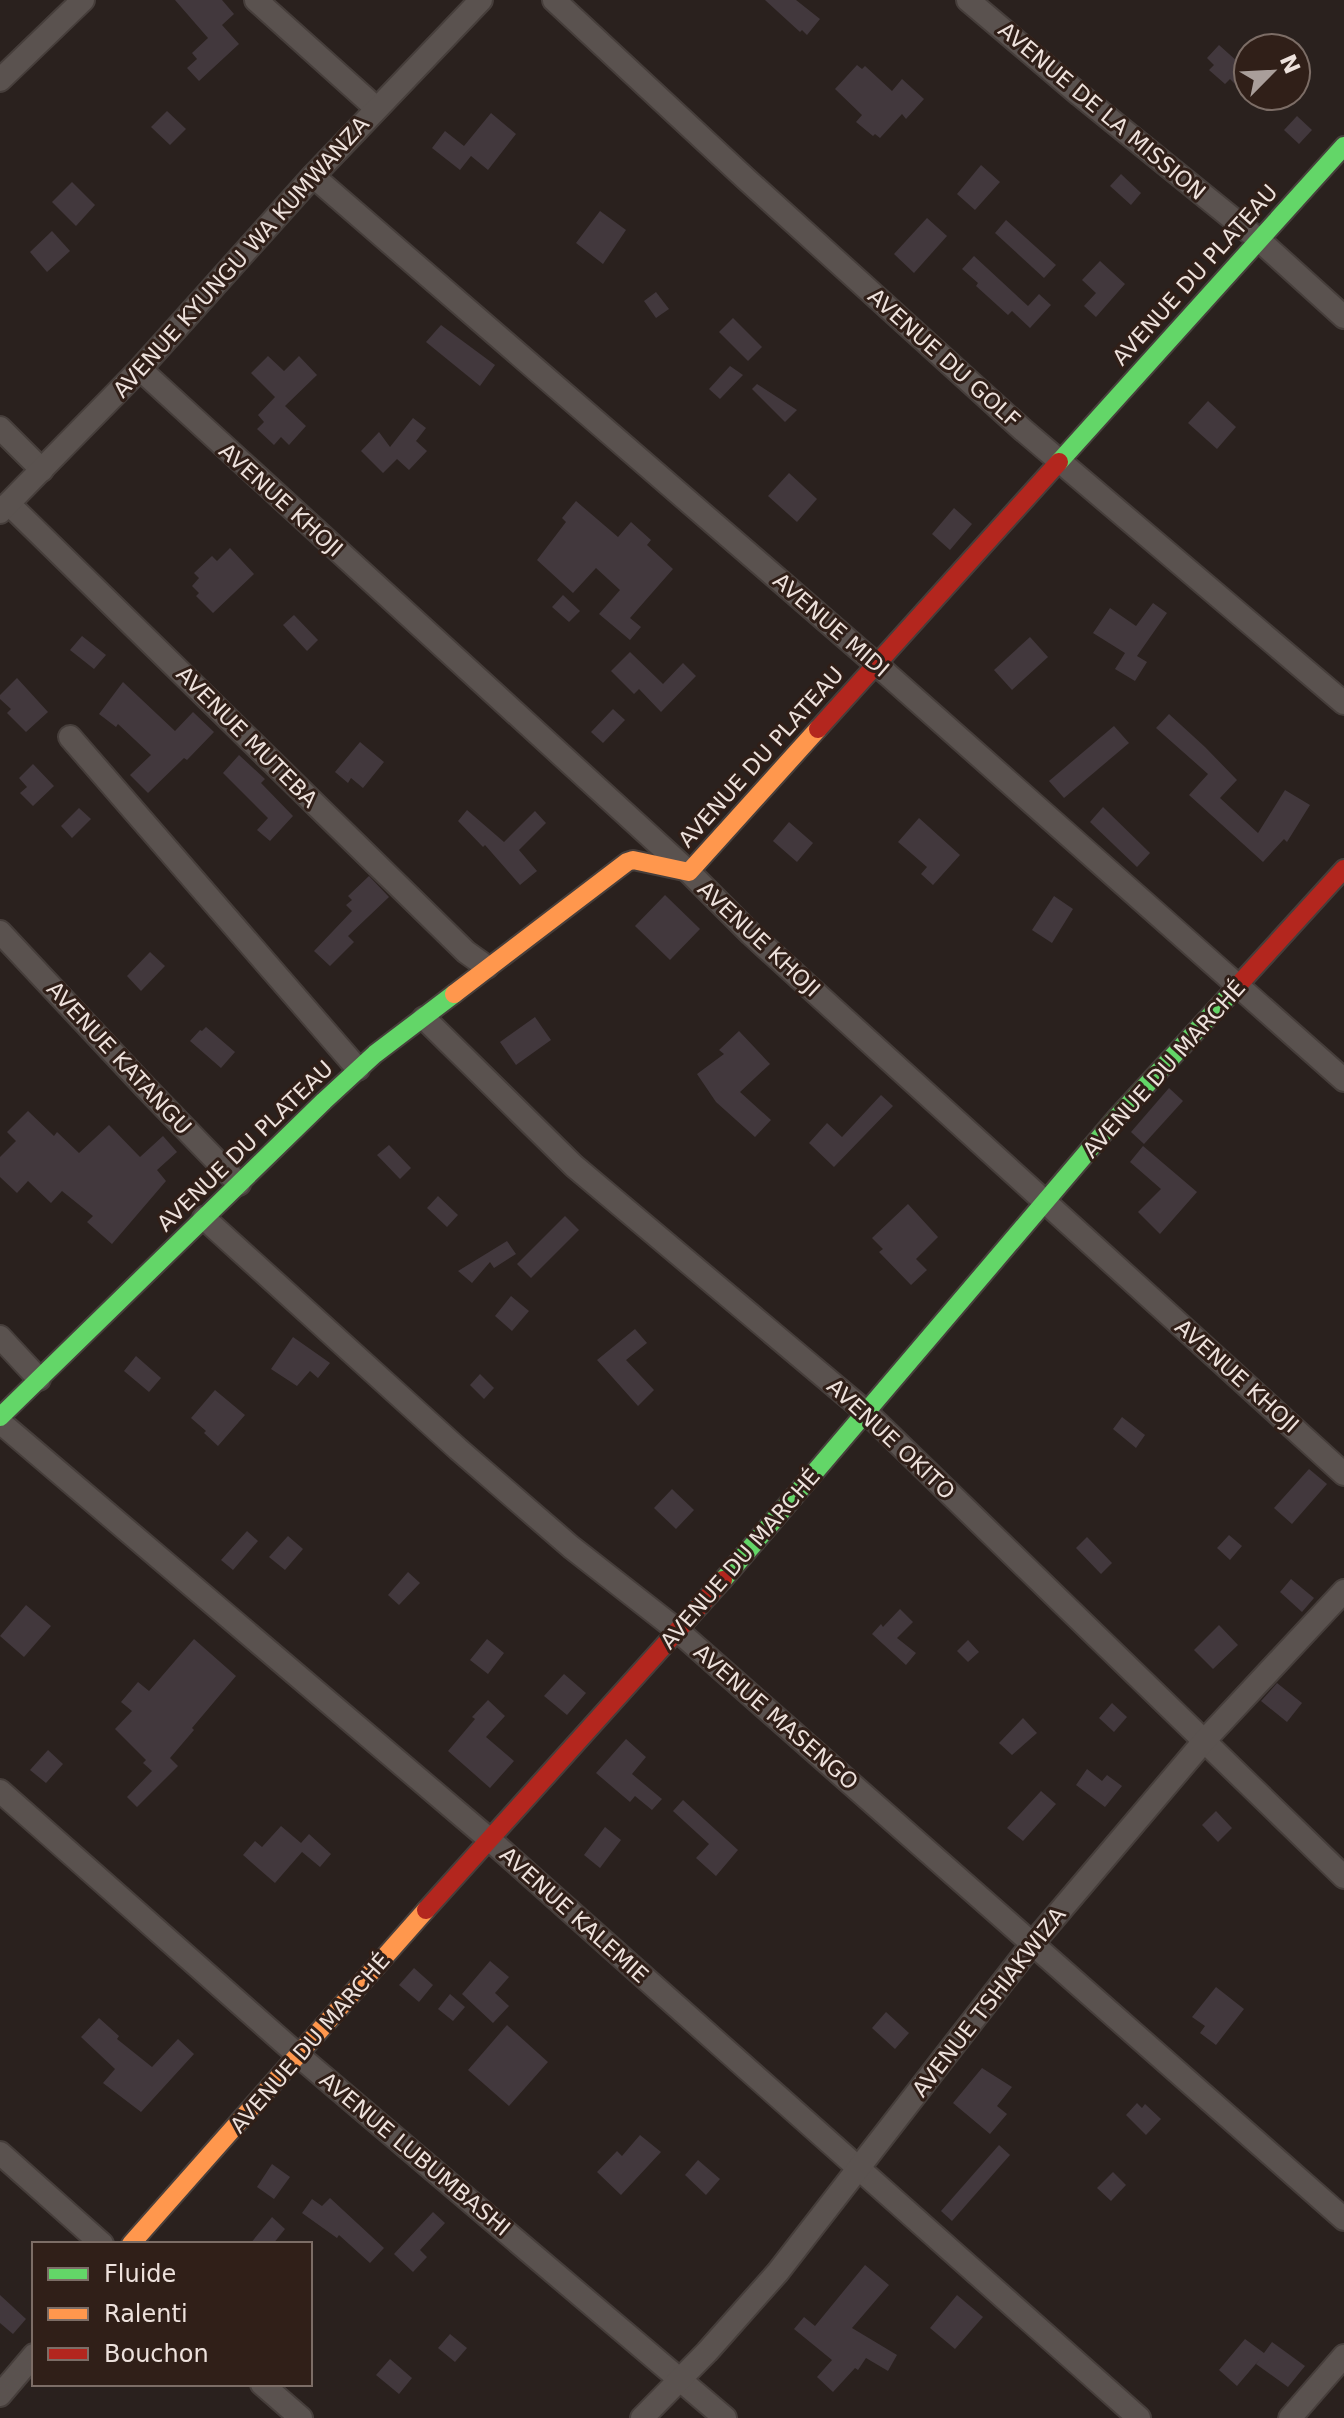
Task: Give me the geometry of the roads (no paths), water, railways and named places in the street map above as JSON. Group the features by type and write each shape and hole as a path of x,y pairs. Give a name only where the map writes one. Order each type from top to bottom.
{"street":[{"path":"0,80 83,0"},
{"path":"256,0 376,108"},
{"name":"AVENUE KYUNGU WA KUMWANZA","path":"5,508 140,369 313,176 481,0"},
{"name":"AVENUE DU GOLF","path":"554,0 1059,461 1344,703"},
{"name":"AVENUE DE LA MISSION","path":"968,0 1259,240 1344,317"},
{"name":"AVENUE DU PLATEAU","path":"0,1419 358,1069 627,862 689,872 1344,146"},
{"name":"AVENUE MIDI","path":"313,176 877,665 1344,1080"},
{"name":"AVENUE KHOJI","path":"140,369 689,872 751,934 1344,1474"},
{"path":"0,428 42,470"},
{"name":"AVENUE MUTEBA","path":"5,508 466,952 487,967"},
{"path":"70,737 358,1069"},
{"name":"AVENUE DU MARCHÉ","path":"133,2242 489,1839 746,1555 1118,1116 1344,869"},
{"name":"AVENUE KATANGU","path":"0,932 239,1184"},
{"name":"AVENUE OKITO","path":"424,1018 574,1166 866,1412 1344,1877"},
{"name":"AVENUE MASENGO","path":"204,1218 513,1497 677,1630 1344,2219"},
{"path":"0,1337 39,1379"},
{"name":"AVENUE KALEMIE","path":"0,1419 489,1839 1139,2418"},
{"name":"AVENUE TSHIAKWIZA","path":"642,2418 707,2352 778,2272 1033,1943 1205,1740 1344,1591"},
{"name":"AVENUE LUBUMBASHI","path":"0,1791 299,2056 725,2418"},
{"path":"0,2153 100,2242"},
{"path":"1290,2418 1344,2356"},
{"path":"0,2395 32,2357"},
{"path":"264,2386 301,2418"}]}
